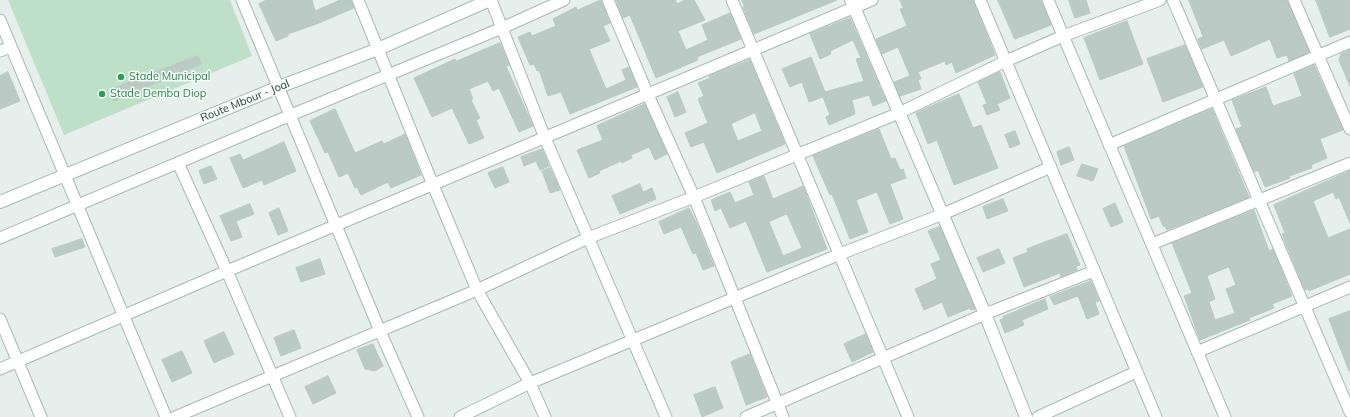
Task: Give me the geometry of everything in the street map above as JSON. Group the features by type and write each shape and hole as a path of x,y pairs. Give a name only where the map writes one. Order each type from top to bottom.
{"main road":[{"name":"Route Mbour - Joal","path":"0,202 279,87 378,49 490,0"},
{"path":"853,4 985,314 1026,417"}],"street":[{"path":"242,0 338,226 380,331 418,417"},
{"path":"358,0 477,290 530,383 545,417"},
{"path":"490,0 545,138 666,417"},
{"path":"0,238 502,28 564,0"},
{"path":"608,0 648,95 694,197 783,417"},
{"path":"732,0 908,417"},
{"path":"0,369 17,360 227,271 338,226 753,51 853,4 872,0"},
{"path":"980,0 1156,417"},
{"path":"1048,0 1225,417"},
{"path":"175,417 477,290 588,238 694,197 899,113 1006,61 1063,36 1160,0"},
{"path":"1173,0 1215,101 1306,306 1350,412"},
{"path":"1294,0 1350,129"},
{"path":"0,20 166,417"},
{"path":"1109,145 1350,42"},
{"path":"0,51 11,47"},
{"path":"178,163 227,271 290,417"},
{"path":"1152,244 1350,163"},
{"path":"460,417 530,383 840,254 943,214 1051,167"},
{"path":"746,417 985,314 1094,271"},
{"path":"1197,352 1350,287"},
{"path":"0,319 41,417"},
{"path":"1038,417 1136,372"}],"green space":[{"name":"Stade Municipal","path":"8,0 230,0 252,56 64,135"}],"building":[{"path":"267,0 312,0 315,11 340,0 351,0 354,8 288,34 288,36 276,41 259,4"},
{"path":"601,0 610,23 603,26 610,41 589,49 606,89 626,80 622,70 629,67 637,87 570,114 561,92 548,96 539,70 537,71 534,64 530,65 518,37 530,32 532,36 556,26 553,19 576,7 577,10"},
{"path":"616,0 675,0 677,4 685,0 694,0 705,20 678,31 686,50 708,40 702,25 730,13 741,39 697,57 698,60 656,78 630,15 623,18"},
{"path":"742,0 837,0 754,34 743,7"},
{"path":"900,0 973,0 995,55 956,73 952,62 946,65 945,61 918,72 921,79 918,80 921,89 900,96 894,82 910,76 898,47 882,54 876,39 907,26 900,9 903,8"},
{"path":"998,0 1041,0 1051,25 1015,39"},
{"path":"1069,0 1086,0 1090,13 1075,18"},
{"path":"1189,0 1287,0 1309,52 1289,61 1287,55 1277,58 1270,39 1231,56 1224,40 1202,49 1198,39 1203,37"},
{"path":"1316,0 1350,0 1350,29 1330,37"},
{"path":"850,18 886,101 873,106 869,95 852,100 855,114 829,125 826,117 830,115 823,97 809,102 802,82 790,87 782,69 811,57 825,92 864,81 856,59 861,58 853,40 830,51 831,54 820,59 810,34"},
{"path":"1127,21 1143,64 1100,80 1084,38"},
{"path":"500,43 509,65 506,66 533,126 519,132 499,88 493,91 488,81 469,89 473,99 471,100 480,118 476,120 484,138 469,144 452,108 432,117 414,78 455,59 456,61"},
{"path":"1185,45 1203,87 1163,102 1147,59"},
{"path":"1350,50 1350,86 1339,60 1341,54"},
{"path":"198,56 201,64 114,101 110,90"},
{"path":"750,60 785,144 717,173 704,142 691,147 685,133 708,123 698,99 704,96 698,83 710,78 709,76","holes":["755,113 762,131 738,141 731,124"]},
{"path":"1314,65 1343,130 1320,139 1327,158 1311,165 1312,168 1289,176 1290,178 1265,187 1258,170 1254,172 1236,129 1242,127 1232,100 1266,87 1273,106 1302,96 1294,74"},
{"path":"8,72 20,101 0,109 0,76"},
{"path":"1000,72 1010,98 997,104 1000,110 987,115 983,105 987,104 978,82"},
{"path":"678,92 686,112 675,117 667,97"},
{"path":"959,94 973,128 981,125 998,168 954,185 937,140 928,144 916,113"},
{"path":"645,104 667,154 655,160 649,147 631,155 632,158 622,163 621,161 599,171 600,173 589,178 577,150 603,140 597,126"},
{"path":"335,109 355,153 382,141 384,144 405,134 421,175 391,188 388,182 361,195 357,187 355,188 348,173 339,177 328,152 325,153 310,121"},
{"path":"1212,109 1249,197 1167,230 1165,226 1163,226 1159,216 1151,219 1124,146"},
{"path":"879,129 891,159 895,158 900,170 903,169 906,178 890,184 903,219 890,224 877,192 856,200 868,232 850,239 832,194 830,195 813,156"},
{"path":"1015,131 1020,144 1010,148 1005,135"},
{"path":"284,142 296,171 264,185 262,180 243,188 230,158 240,154 243,160"},
{"path":"1069,147 1074,160 1061,165 1057,152"},
{"path":"542,149 549,166 540,170 536,161 524,166 521,157"},
{"path":"1082,164 1098,169 1093,181 1077,176"},
{"path":"211,166 217,179 204,184 199,171"},
{"path":"503,167 509,182 495,188 488,173"},
{"path":"550,168 560,190 550,193 542,171"},
{"path":"1350,171 1350,223 1339,197 1336,199 1333,192 1313,201 1328,238 1350,229 1350,274 1309,291 1308,289 1305,290 1282,234 1285,233 1274,205"},
{"path":"764,176 773,199 803,186 827,249 767,272 746,221 730,228 721,208 715,211 711,200 730,192 735,203 754,195 749,182","holes":["787,214 802,248 783,256 769,222"]},
{"path":"640,184 643,192 652,188 656,199 620,214 612,196"},
{"path":"1003,199 1008,211 987,219 983,207"},
{"path":"1115,203 1123,222 1111,227 1103,209"},
{"path":"250,204 254,214 236,221 242,237 231,241 220,216"},
{"path":"279,208 288,231 278,235 269,213"},
{"path":"689,208 714,266 703,270 696,253 693,254 681,227 664,234 659,222"},
{"path":"1254,210 1269,251 1273,249 1292,296 1272,304 1274,308 1249,318 1250,320 1200,340 1184,296 1192,293 1172,243","holes":["1229,267 1236,285 1226,289 1235,313 1215,320 1209,302 1215,299 1207,276"]},
{"path":"940,227 975,309 971,310 970,308 948,317 942,302 924,310 915,289 937,279 931,264 941,260 928,231"},
{"path":"1067,234 1080,265 1076,266 1077,270 1061,277 1060,273 1024,287 1013,258 1028,252 1027,249"},
{"path":"82,239 85,247 55,257 52,249"},
{"path":"999,249 1005,263 983,272 977,258"},
{"path":"320,259 325,274 301,282 296,268"},
{"path":"1091,281 1099,301 1095,302 1099,314 1087,319 1078,296 1054,305 1050,297"},
{"path":"1045,299 1048,309 1022,320 1024,325 1005,333 1000,320 1003,319 1003,317"},
{"path":"1350,311 1350,371 1349,371 1329,319"},
{"path":"294,330 301,348 281,356 274,338"},
{"path":"224,332 234,354 214,363 204,341"},
{"path":"866,334 873,352 852,362 844,344"},
{"path":"373,344 383,366 375,371 365,369 357,350"},
{"path":"182,351 192,373 172,382 162,360"},
{"path":"750,354 767,397 746,405 731,362"},
{"path":"328,376 336,393 313,404 305,387"},
{"path":"715,387 723,408 702,417 694,395"}],"place":[{"name":"Stade Municipal","path":"121,77"},
{"name":"Stade Demba Diop","path":"102,94"}]}
